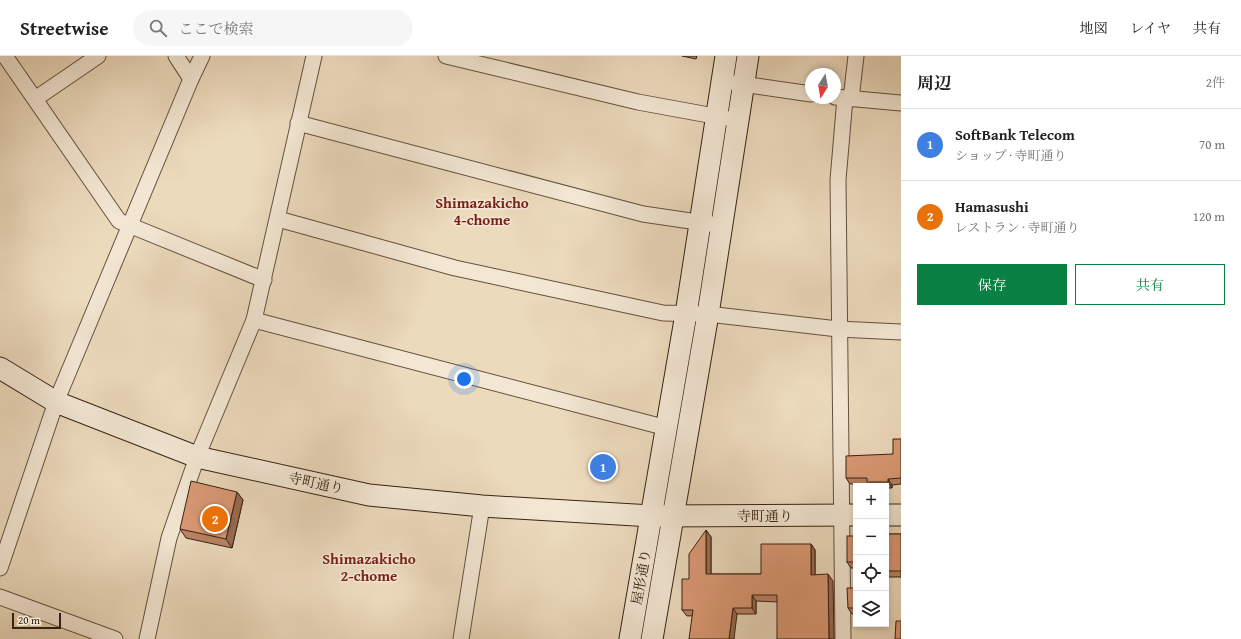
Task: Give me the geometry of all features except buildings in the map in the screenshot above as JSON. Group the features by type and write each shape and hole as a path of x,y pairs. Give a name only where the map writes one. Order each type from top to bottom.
{"street":[{"path":"5,56 119,221 264,280"},
{"path":"35,99 98,56"},
{"path":"176,56 191,79"},
{"path":"0,568 56,402 202,56"},
{"path":"147,639 169,538 197,457 254,320 314,56"},
{"path":"446,56 486,61 638,102 738,121"},
{"name":"屋形通り","path":"630,639 686,314 726,56"},
{"name":"屋形通り","path":"652,639 708,314 748,56"},
{"path":"843,639 849,515 838,328 838,180 844,98 856,56"},
{"path":"723,82 805,93"},
{"path":"844,98 901,103"},
{"path":"298,123 644,214 722,225"},
{"path":"278,219 455,268 656,311 686,314 708,314 838,328 901,332"},
{"path":"254,320 667,428"},
{"name":"寺町通り","path":"0,368 56,402 197,457 369,495 482,506 674,517 849,515"},
{"path":"461,639 482,506"},
{"path":"889,515 901,515"},
{"path":"0,597 115,639"}],"place":[{"name":"SoftBank Telecom","path":"603,467"},
{"name":"Hamasushi","path":"215,519"}],"district":[{"name":"Shimazakicho 4-chome","path":"482,210"},
{"name":"Shimazakicho 2-chome","path":"369,566"}]}
